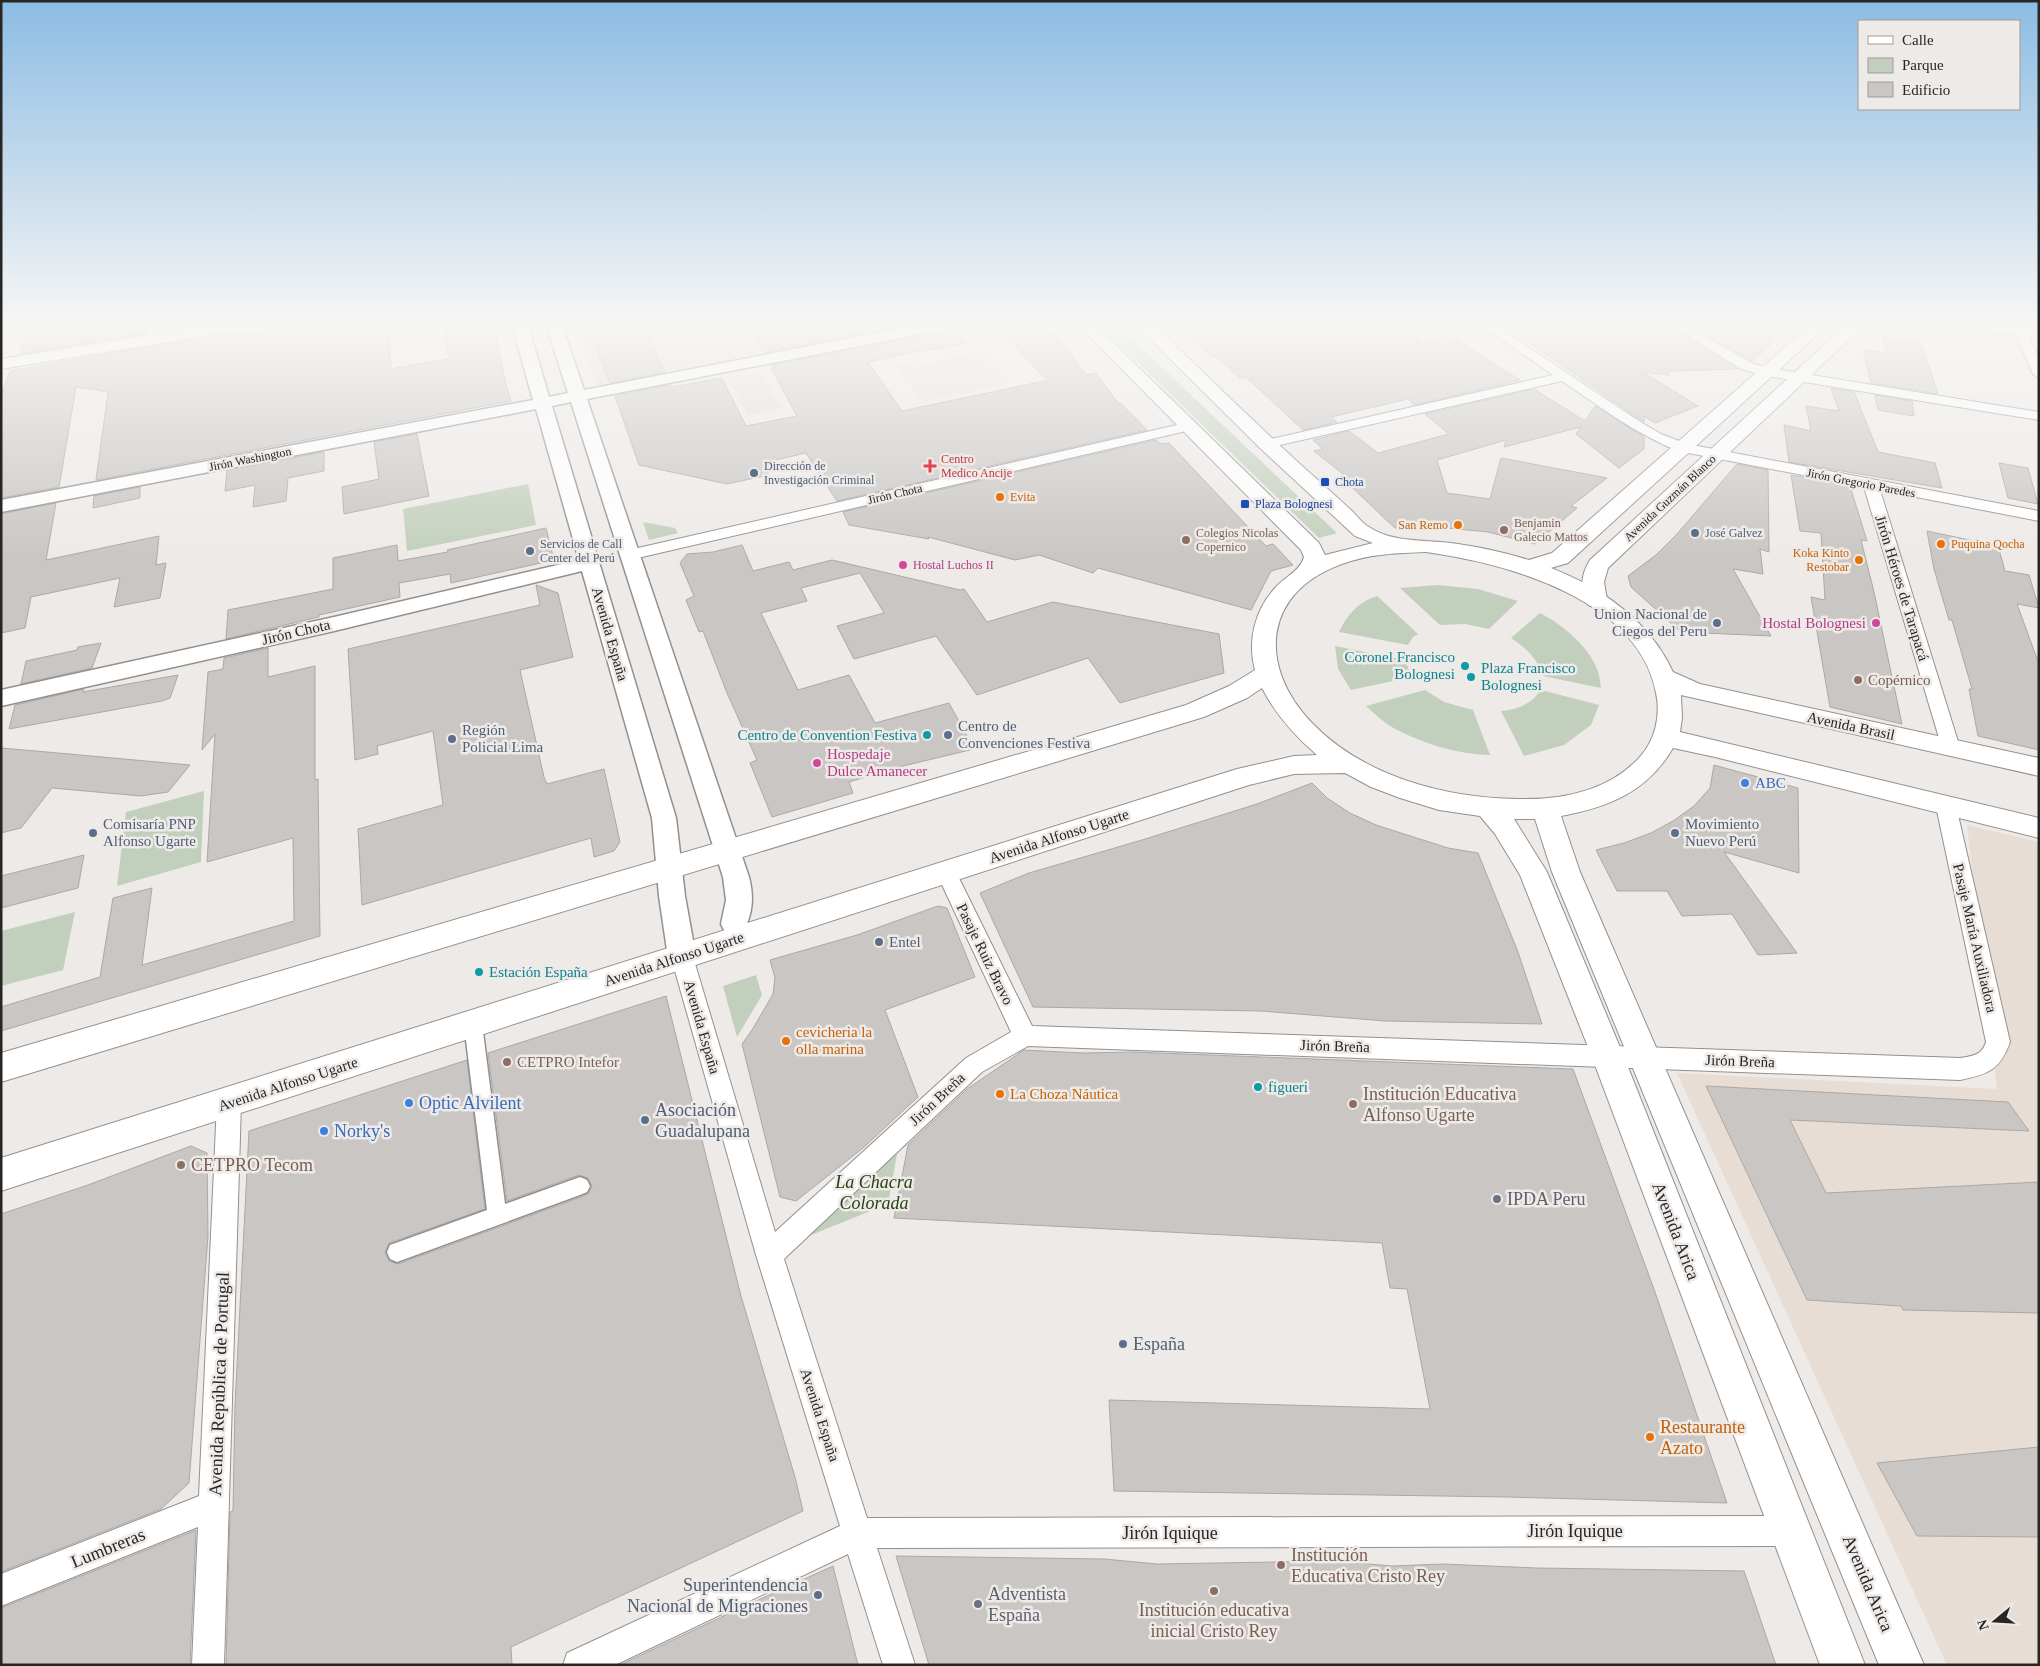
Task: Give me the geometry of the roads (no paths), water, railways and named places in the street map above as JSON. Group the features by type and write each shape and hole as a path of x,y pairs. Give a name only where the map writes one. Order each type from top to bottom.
{"main road":[{"path":"1166,403 1311,548 1315,557 1311,570"},
{"path":"1224,403 1362,532 1400,546"},
{"name":"Avenida Guzmán Blanco","path":"1530,567 1560,558 1732,403"},
{"name":"Avenida Guzmán Blanco","path":"1596,600 1592,587 1593,574 1598,565 1773,403"},
{"path":"1400,546 1452,548 1504,559 1530,567 1556,578 1596,600 1618,617 1638,636 1654,657 1670,696 1670,718 1666,738 1656,756 1642,771 1623,785 1601,796 1574,804 1545,808 1488,808 1451,802 1415,793 1381,780 1350,764 1322,746 1304,729 1276,695 1266,673 1262,655 1262,638 1265,622 1272,607 1288,586 1311,570 1352,554 1400,546"},
{"path":"1,1068 1195,711 1238,692 1266,673"},
{"name":"Avenida Brasil","path":"1664,678 1694,691 2039,768"},
{"path":"1666,738 1715,748 2039,828"},
{"name":"Avenida Alfonso Ugarte","path":"1,1175 1260,772 1294,765 1350,764"},
{"name":"Avenida Arica","path":"1488,808 1505,827 1533,872 1608,1057 1844,1665"},
{"name":"Avenida Arica","path":"1545,808 1566,872 1902,1665"}],"street":[{"name":"Jirón Washington","path":"1,506 543,403"},
{"name":"Avenida España","path":"547,403 590,563 664,818 676,932 682,957 769,1255 899,1665"},
{"path":"575,403 629,555 728,851 740,894 740,906 734,924"},
{"path":"1267,444 1450,403"},
{"name":"Jirón Gregorio Paredes","path":"1602,403 1656,437 1683,448 2039,516"},
{"path":"1956,403 2039,416"},
{"name":"Jirón Chota","path":"629,555 1190,426"},
{"name":"Jirón Héroes de Tarapacá","path":"1871,485 1951,748"},
{"name":"Jirón Chota","path":"1,698 324,626 590,563"},
{"name":"Pasaje María Auxiliadora","path":"1946,806 1998,1042 1994,1056 1984,1065"},
{"name":"Pasaje Ruiz Bravo","path":"946,872 1024,1036"},
{"path":"473,1024 497,1216"},
{"name":"Jirón Breña","path":"769,1255 974,1065 1024,1036 1960,1069 1984,1065"},
{"name":"Avenida República de Portugal","path":"208,1665 229,1103"},
{"path":"398,1252 580,1186"},
{"name":"Lumbreras","path":"1,1590 214,1505"},
{"name":"Jirón Iquique","path":"579,1665 858,1534 1792,1531"}],"place":[{"name":"Centro Medico Ancije","path":"930,466"},
{"name":"Dirección de Investigación Criminal","path":"754,473"},
{"name":"Chota","path":"1325,482"},
{"name":"Evita","path":"1000,497"},
{"name":"Plaza Bolognesi","path":"1245,504"},
{"name":"San Remo","path":"1458,525"},
{"name":"Benjamin Galecio Mattos","path":"1504,530"},
{"name":"José Galvez","path":"1695,533"},
{"name":"Colegios Nicolas Copernico","path":"1186,540"},
{"name":"Puquina Qocha","path":"1941,544"},
{"name":"Servicios de Call Center del Perú","path":"530,551"},
{"name":"Koka Kinto Restobar","path":"1859,560"},
{"name":"Hostal Luchos II","path":"903,565"},
{"name":"Union Nacional de Ciegos del Peru","path":"1717,623"},
{"name":"Hostal Bolognesi","path":"1876,623"},
{"name":"Coronel Francisco Bolognesi","path":"1465,666"},
{"name":"Plaza Francisco Bolognesi","path":"1471,677"},
{"name":"Copérnico","path":"1858,680"},
{"name":"Centro de Convention Festiva","path":"927,735"},
{"name":"Centro de Convenciones Festiva","path":"948,735"},
{"name":"Región Policial Lima","path":"452,739"},
{"name":"Hospedaje Dulce Amanecer","path":"817,763"},
{"name":"ABC","path":"1745,783"},
{"name":"Comisaría PNP Alfonso Ugarte","path":"93,833"},
{"name":"Movimiento Nuevo Perú","path":"1675,833"},
{"name":"Entel","path":"879,942"},
{"name":"Estación España","path":"479,972"},
{"name":"cevicheria la olla marina","path":"786,1041"},
{"name":"CETPRO Intefor","path":"507,1062"},
{"name":"figueri","path":"1258,1087"},
{"name":"La Choza Náutica","path":"1000,1094"},
{"name":"Optic Alvilent","path":"409,1103"},
{"name":"Institución Educativa Alfonso Ugarte","path":"1353,1104"},
{"name":"Asociación Guadalupana","path":"645,1120"},
{"name":"Norky's","path":"324,1131"},
{"name":"CETPRO Tecom","path":"181,1165"},
{"name":"IPDA Peru","path":"1497,1199"},
{"name":"España","path":"1123,1344"},
{"name":"Restaurante Azato","path":"1650,1437"},
{"name":"Institución Educativa Cristo Rey","path":"1281,1565"},
{"name":"Institución educativa inicial Cristo Rey","path":"1214,1591"},
{"name":"Superintendencia Nacional de Migraciones","path":"818,1595"},
{"name":"Adventista España","path":"978,1604"}],"park label":[{"name":"La Chacra Colorada","path":"874,1192"}]}
